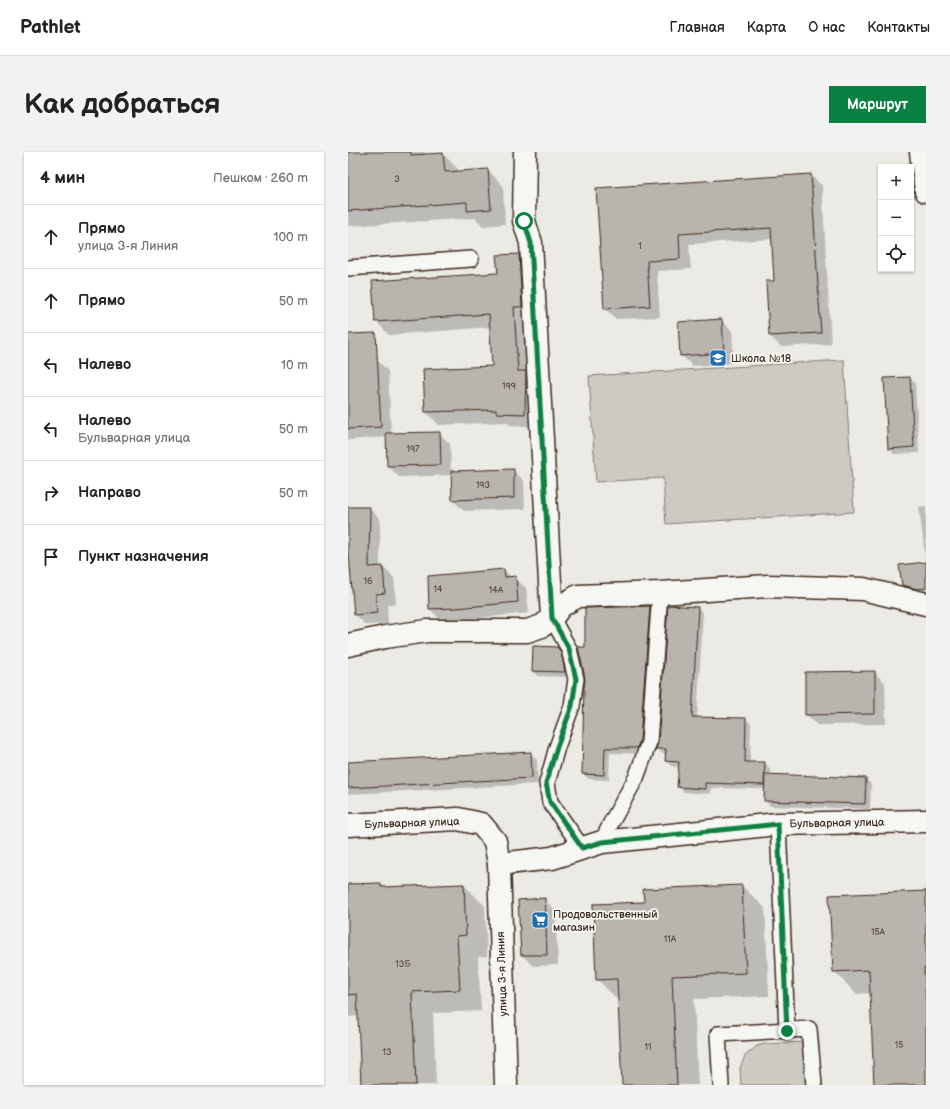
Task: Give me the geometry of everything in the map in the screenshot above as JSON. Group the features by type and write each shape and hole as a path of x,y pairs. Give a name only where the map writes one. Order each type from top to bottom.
{"street":[{"path":"525,152 524,221 531,243 552,618"},
{"path":"921,152 926,191"},
{"path":"348,645 385,637 427,631 527,631 542,626 552,618 561,606 578,596 660,593 768,586 863,589 926,604"},
{"name":"Бульварная улица","path":"348,825 458,819 481,824 495,841 499,864 552,858 592,845 778,824 926,821"},
{"name":"улица 3-я Линия","path":"499,864 506,1085"}],"lane":[{"path":"348,268 471,258"},
{"path":"552,618 569,649 576,679 572,706 546,783 550,802 592,845 611,823 636,778 649,742 660,593"},
{"path":"778,824 787,1031"},
{"path":"721,1085 718,1034 809,1029 814,1085"}],"shaded area":[{"path":"844,360 854,512 666,524 663,478 596,482 589,376"},
{"path":"804,1042 807,1085 741,1085 740,1068 745,1056 757,1046 764,1044"}],"building":[{"path":"348,152 411,152 411,155 443,153 445,172 488,169 491,209 467,211 467,202 348,211"},
{"path":"811,174 821,333 769,336 766,281 774,281 771,228 679,234 680,259 647,261 650,306 604,309 596,188"},
{"path":"519,254 522,307 514,307 518,371 526,371 525,414 496,413 496,410 425,412 423,369 492,366 489,314 375,322 372,281 498,273 496,255"},
{"path":"722,319 724,353 680,356 678,322"},
{"path":"376,333 381,427 348,429 348,334"},
{"path":"910,377 914,447 888,449 884,378"},
{"path":"440,432 441,465 387,466 386,433"},
{"path":"514,469 514,498 452,500 451,471"},
{"path":"348,507 370,507 369,567 383,566 385,593 376,594 377,613 354,615 348,554"},
{"path":"926,562 926,588 918,589 902,585 899,565"},
{"path":"504,569 505,577 516,576 518,602 429,609 428,576"},
{"path":"668,605 698,607 692,717 746,718 745,762 765,762 764,785 705,783 705,789 677,787 679,762 665,761 666,749 656,749 658,743"},
{"path":"650,606 640,740 637,748 605,748 604,775 582,774 585,680 578,647 585,647 585,608"},
{"path":"533,646 557,647 561,652 565,672 532,671"},
{"path":"875,671 875,714 805,715 805,672"},
{"path":"531,752 532,778 348,788 348,762"},
{"path":"765,774 866,778 865,804 764,801"},
{"path":"381,883 381,887 464,884 466,935 457,936 460,990 412,992 416,1085 361,1085 357,994 348,995 348,884"},
{"path":"742,885 746,973 672,976 677,1085 622,1085 617,979 596,980 593,904 644,902 643,889"},
{"path":"926,891 926,968 924,968 926,1005 926,1085 874,1085 869,970 833,972 829,895"},
{"path":"545,898 547,955 521,955 518,900"}],"place":[{"name":"Школа №18","path":"718,358"},
{"name":"Продовольственный магазин","path":"540,920"}],"route":[{"path":"524,221 531,243 552,618 569,649 576,679 572,706 546,783 550,802 582,848 602,842 778,824 787,1031"}]}
